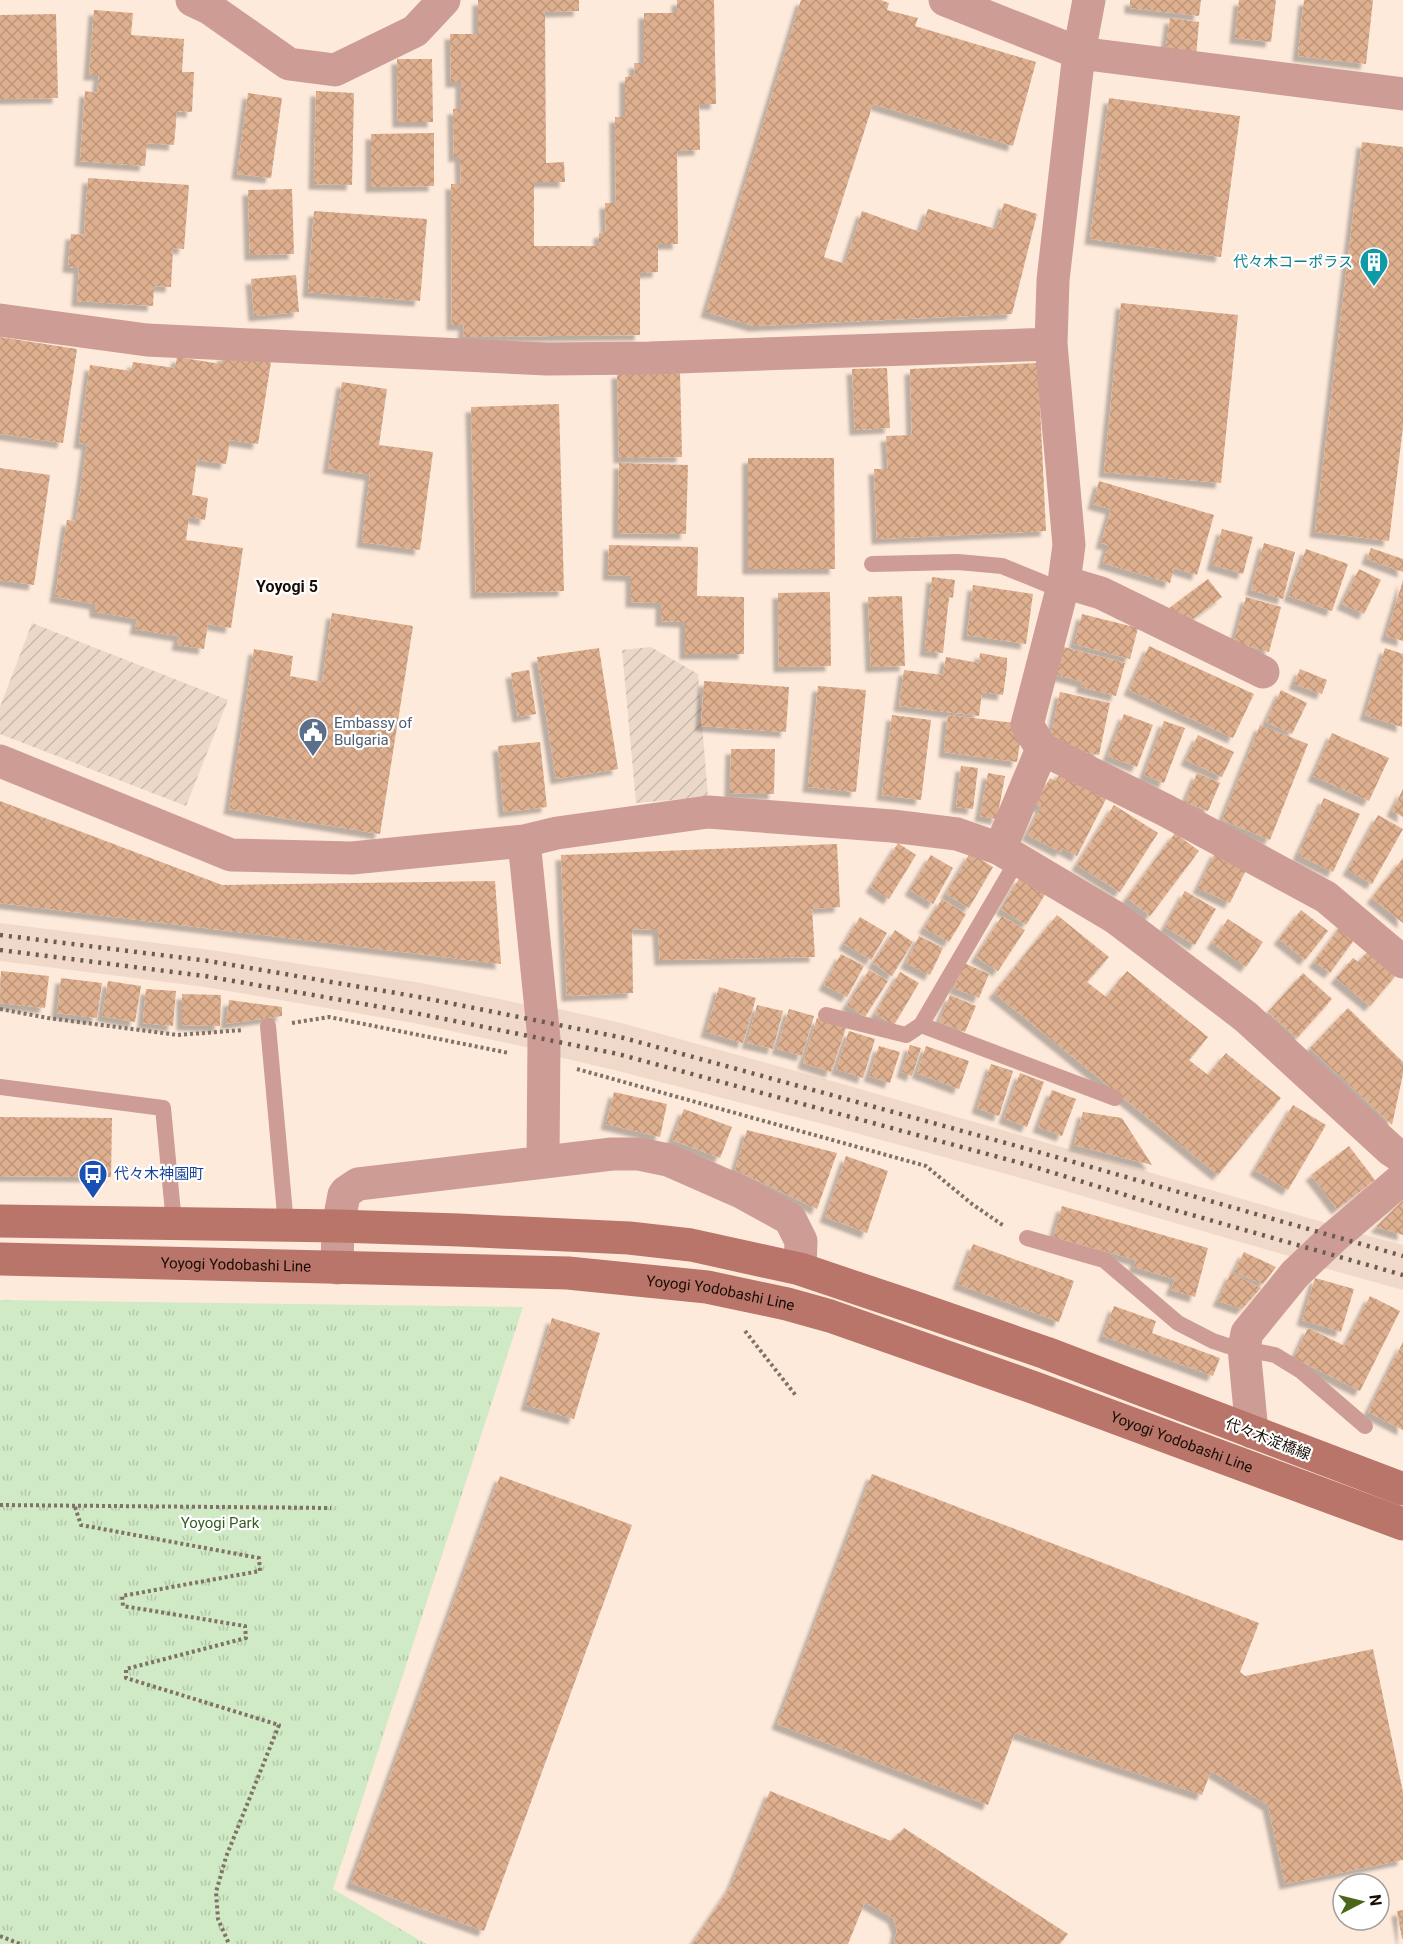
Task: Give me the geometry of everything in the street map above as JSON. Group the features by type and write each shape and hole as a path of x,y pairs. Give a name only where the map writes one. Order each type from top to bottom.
{"street":[{"path":"192,0 209,8 289,64 335,70 415,31 444,0"},
{"path":"945,0 1079,53 1403,94"},
{"path":"1089,0 1079,53 1053,280 1051,344 1069,545 1062,586 1027,725 1042,749 1165,810 1326,897 1403,962"},
{"path":"0,320 147,340 547,358 650,358 1051,344"},
{"path":"1062,586 1101,593 1263,672"},
{"path":"1009,854 1042,749"},
{"path":"0,761 231,855 352,858 524,841 557,833 708,812 914,828 957,834 1009,854 1116,918 1246,1017 1391,1150 1403,1158"},
{"path":"524,841 540,991 544,1060 543,1161"},
{"path":"0,1221 338,1226 629,1238 691,1245 800,1269 801,1240 790,1219 743,1192 693,1169 668,1160 639,1154 612,1154 358,1184 346,1191 344,1195 338,1226 337,1268"},
{"path":"1252,1432 1244,1348 1247,1333 1295,1274 1403,1178"},
{"name":"Yoyogi Yodobashi Line","path":"0,1259 568,1273 707,1287 787,1304 830,1316 1035,1388 1403,1524"},
{"name":"代々木淀橋線","path":"800,1269 1046,1353 1403,1489"}],"lane":[{"path":"872,564 958,562 1002,566 1062,586"},
{"path":"826,1015 906,1035 921,1025 1009,854"},
{"path":"921,1025 1115,1098"},
{"path":"268,1026 286,1225"},
{"path":"0,1087 163,1108 174,1223"},
{"path":"1028,1238 1104,1260 1178,1323 1213,1341 1275,1355 1301,1371 1365,1426"}],"path":[{"path":"544,1060 926,1166 1000,1224 1028,1238"},
{"path":"744,1329 797,1397"},
{"path":"0,1505 331,1508"},
{"path":"75,1507 81,1526 259,1558 260,1571 122,1596 123,1606 245,1626 246,1638 126,1669 126,1678 279,1725 226,1857 216,1892 218,1919 229,1944"},
{"path":"0,1936 20,1944"}],"shaded area":[{"path":"32,623 228,700 186,806 0,734 0,707"},
{"path":"651,647 698,674 708,797 636,803 622,650"},
{"path":"0,923 211,950 421,983 528,1005 534,1049 414,1023 205,987 0,961"},
{"path":"550,1007 625,1024 832,1081 1333,1225 1299,1259 1024,1179 819,1123 554,1056"},
{"path":"1354,1232 1403,1245 1403,1290 1317,1266"}],"green space":[{"name":"Yoyogi Park","path":"0,1300 523,1307 333,1889 426,1944 0,1944"}],"building":[{"path":"478,0 579,0 579,11 545,12 546,163 564,162 565,182 534,182 534,246 599,246 599,233 606,232 605,203 616,203 615,117 625,117 625,77 635,76 634,63 644,63 644,13 677,13 677,0 714,0 716,104 699,104 700,150 677,151 678,244 658,244 658,272 640,273 640,335 463,337 464,325 452,325 451,184 461,184 460,156 454,157 453,109 461,109 461,82 451,82 450,34 478,34"},
{"path":"801,0 881,0 889,3 887,10 918,18 915,26 1036,62 1013,146 873,104 824,257 845,264 862,211 920,232 928,209 996,229 1004,203 1037,214 1012,314 754,326 706,312"},
{"path":"1130,0 1201,0 1199,16 1130,8"},
{"path":"1239,0 1276,0 1271,42 1235,38"},
{"path":"1304,0 1373,0 1366,64 1298,56"},
{"path":"94,10 133,13 131,35 184,39 182,72 194,72 192,112 177,111 174,145 147,143 145,166 80,161 85,91 97,93 99,75 89,75"},
{"path":"56,14 58,98 0,99 0,15"},
{"path":"1170,18 1199,22 1196,57 1165,54"},
{"path":"397,59 432,59 433,122 398,122"},
{"path":"316,91 354,93 352,185 314,184"},
{"path":"248,93 282,98 271,178 237,174"},
{"path":"1109,98 1240,116 1221,257 1090,239"},
{"path":"434,133 434,186 371,187 371,134"},
{"name":"代々木コーポラス","path":"1362,142 1403,147 1403,427 1389,541 1315,532"},
{"path":"88,178 189,185 184,249 173,248 171,287 154,286 153,306 77,301 79,268 68,267 71,234 84,235"},
{"path":"292,189 294,254 250,255 248,190"},
{"path":"314,211 427,219 420,301 308,292"},
{"path":"296,275 299,312 254,316 251,279"},
{"path":"1121,303 1238,315 1221,483 1104,472"},
{"path":"0,337 77,349 63,443 0,434"},
{"path":"223,355 271,362 258,444 230,440 226,464 197,460 192,495 208,498 205,520 189,517 186,540 243,548 231,628 208,624 204,649 177,645 179,636 135,629 137,619 95,612 95,604 55,597 67,520 76,521 87,444 79,443 90,365 131,371 133,362 175,368 177,357 221,364"},
{"path":"1038,363 1046,531 877,539 874,469 888,469 886,436 912,435 910,369"},
{"path":"887,368 890,428 855,430 852,369"},
{"path":"680,372 682,457 619,458 617,373"},
{"path":"342,382 387,389 379,445 433,452 420,550 362,542 370,475 328,468"},
{"path":"559,404 564,591 476,593 471,407"},
{"path":"748,458 834,458 835,569 748,569"},
{"path":"619,463 688,465 686,534 618,533"},
{"path":"0,468 50,475 34,585 0,580"},
{"path":"1099,481 1214,515 1197,575 1174,568 1170,583 1103,563 1108,545 1101,543 1111,509 1093,504"},
{"path":"1222,529 1253,537 1243,574 1212,565"},
{"path":"1264,543 1295,552 1283,599 1251,590"},
{"path":"609,545 698,547 697,596 744,597 744,654 685,654 685,622 661,621 661,603 631,602 631,576 608,575"},
{"path":"1371,548 1403,559 1403,572 1367,559"},
{"path":"1306,549 1348,564 1332,611 1289,596"},
{"path":"1359,569 1381,580 1364,614 1342,604"},
{"path":"932,577 955,580 953,598 949,597 943,653 925,651"},
{"path":"1208,579 1222,597 1182,627 1168,609"},
{"path":"1403,580 1403,641 1386,636"},
{"path":"973,585 1033,594 1026,644 967,635"},
{"path":"830,592 831,666 779,667 778,593"},
{"path":"902,596 905,666 871,667 868,597"},
{"path":"1246,597 1281,607 1269,652 1234,642"},
{"path":"332,613 413,626 380,834 229,809 254,649 293,656 290,676 322,682"},
{"path":"1082,614 1138,628 1130,659 1074,644"},
{"path":"1060,646 1125,663 1116,696 1081,687 1083,682 1053,674"},
{"path":"1149,646 1254,694 1233,738 1129,690"},
{"path":"599,648 618,769 556,779 537,657"},
{"path":"1385,648 1403,654 1402,727 1365,715"},
{"path":"980,653 1007,658 1007,667 1003,695 982,692 979,716 899,706 904,670 943,675 946,657 979,663"},
{"path":"1300,669 1327,680 1322,694 1294,684"},
{"path":"529,670 536,714 518,717 511,673"},
{"path":"704,681 789,687 786,732 701,726"},
{"path":"818,686 866,690 856,792 808,787"},
{"path":"1281,690 1307,703 1292,734 1266,722"},
{"path":"1060,692 1110,703 1099,755 1049,744"},
{"path":"1124,714 1153,725 1137,767 1108,756"},
{"path":"892,715 931,720 921,800 882,795"},
{"path":"948,715 1023,724 1017,762 944,752"},
{"path":"1164,721 1185,728 1164,783 1144,775"},
{"path":"1260,725 1308,744 1270,840 1222,820"},
{"path":"1332,733 1389,758 1369,801 1313,776"},
{"path":"1198,735 1234,752 1222,777 1186,760"},
{"path":"540,742 547,807 504,812 498,746"},
{"path":"731,749 775,749 774,794 730,793"},
{"path":"961,766 978,768 973,809 956,807"},
{"path":"1061,771 1108,795 1077,856 1062,848 1061,852 1027,835 1041,807 1036,804 1050,778 1056,781"},
{"path":"988,773 1005,776 997,819 980,816"},
{"path":"1197,773 1220,783 1208,811 1185,802"},
{"path":"1403,789 1403,817 1392,811"},
{"path":"1324,798 1360,814 1333,872 1298,855"},
{"path":"0,801 222,885 495,881 501,964 0,903"},
{"path":"1114,805 1158,833 1120,892 1077,865"},
{"path":"1378,815 1403,829 1372,884 1348,870"},
{"path":"1175,833 1199,851 1150,916 1127,898"},
{"path":"898,843 916,855 889,899 871,887"},
{"path":"837,844 840,907 812,909 815,957 660,960 658,930 632,929 633,993 567,996 561,855"},
{"path":"1216,851 1248,866 1230,903 1198,888"},
{"path":"970,853 993,867 969,908 946,894"},
{"path":"931,855 953,868 933,904 910,890"},
{"path":"1403,858 1403,923 1372,898"},
{"path":"1020,877 1046,893 1026,925 1001,909"},
{"path":"1185,891 1216,909 1195,945 1165,927"},
{"path":"942,899 966,914 949,942 924,928"},
{"path":"1301,910 1328,931 1305,960 1279,939"},
{"path":"1057,915 1109,957 1087,982 1106,997 1127,971 1208,1037 1189,1060 1208,1075 1226,1053 1281,1098 1218,1175 994,993"},
{"path":"1002,916 1025,930 998,971 976,957"},
{"path":"860,917 887,933 871,960 844,944"},
{"path":"1228,919 1263,942 1246,967 1212,943"},
{"path":"1344,922 1359,933 1330,973 1314,962"},
{"path":"895,930 913,942 892,976 873,963"},
{"path":"919,936 943,948 930,975 906,963"},
{"path":"1370,949 1398,973 1370,1006 1336,978 1353,958 1358,962"},
{"path":"841,954 864,966 847,997 824,985"},
{"path":"964,963 989,974 979,998 954,988"},
{"path":"869,970 888,981 865,1017 847,1005"},
{"path":"1,971 49,976 45,1008 0,1003"},
{"path":"900,972 919,983 894,1025 875,1014"},
{"path":"1303,973 1332,999 1297,1038 1268,1012"},
{"path":"61,978 102,983 97,1018 57,1013"},
{"path":"108,981 141,986 135,1022 102,1016"},
{"path":"719,987 756,998 743,1043 706,1032"},
{"path":"146,989 176,991 173,1026 143,1023"},
{"path":"182,994 221,995 220,1026 182,1025"},
{"path":"950,995 976,1006 965,1032 939,1022"},
{"path":"229,1000 282,1007 282,1016 226,1024"},
{"path":"757,1005 783,1011 773,1049 747,1043"},
{"path":"1348,1008 1403,1062 1403,1074 1392,1125 1310,1048"},
{"path":"789,1009 814,1016 802,1056 777,1049"},
{"path":"817,1018 846,1028 831,1072 803,1063"},
{"path":"849,1031 875,1039 863,1078 836,1069"},
{"path":"910,1045 921,1048 912,1076 902,1072"},
{"path":"879,1046 900,1052 890,1083 869,1076"},
{"path":"926,1046 969,1061 959,1089 917,1073"},
{"path":"991,1064 1013,1071 999,1116 977,1108"},
{"path":"1020,1073 1044,1082 1027,1127 1004,1118"},
{"path":"1052,1090 1076,1099 1062,1136 1038,1127"},
{"path":"614,1092 667,1104 660,1137 606,1124"},
{"path":"1293,1105 1326,1125 1288,1190 1255,1170"},
{"path":"684,1109 732,1127 720,1158 672,1140"},
{"path":"1083,1112 1122,1118 1152,1165 1074,1145"},
{"path":"0,1117 112,1118 111,1177 0,1176"},
{"path":"747,1130 837,1153 817,1209 735,1170"},
{"path":"1349,1146 1375,1180 1337,1209 1311,1175"},
{"path":"846,1156 888,1171 867,1233 825,1217"},
{"path":"1403,1200 1403,1235 1376,1227"},
{"path":"1062,1206 1208,1248 1195,1297 1171,1290 1175,1279 1134,1267 1136,1260 1053,1237"},
{"path":"973,1244 1074,1281 1059,1322 958,1284"},
{"path":"1244,1252 1276,1267 1263,1284 1234,1272"},
{"path":"1231,1273 1261,1288 1242,1309 1218,1301"},
{"path":"1315,1278 1354,1289 1341,1332 1302,1320"},
{"path":"1370,1296 1400,1311 1360,1391 1294,1358 1308,1328 1345,1346"},
{"path":"1114,1306 1156,1321 1152,1333 1220,1358 1213,1376 1103,1336"},
{"path":"552,1318 600,1333 574,1419 526,1405"},
{"path":"1403,1342 1403,1430 1368,1412"},
{"path":"872,1474 1259,1623 1240,1672 1245,1676 1373,1649 1403,1792 1403,1860 1344,1872 1331,1872 1331,1875 1285,1884 1268,1805 1211,1771 1202,1795 1015,1733 988,1805 777,1724"},
{"path":"500,1476 632,1525 484,1931 351,1883"},
{"path":"770,1791 891,1841 904,1828 1068,1934 1060,1944 894,1944 897,1929 893,1918 865,1902 848,1944 692,1944 731,1886"},
{"path":"1403,1910 1403,1939 1402,1939 1397,1911"}],"railway":[{"path":"0,935 209,961 419,997 624,1038 1035,1151 1403,1256"},
{"path":"0,950 205,976 415,1013 618,1054 1028,1165 1171,1209 1403,1275"}],"place":[{"name":"代々木コーポラス","path":"1374,288"},
{"name":"Embassy of Bulgaria","path":"313,758"},
{"name":"代々木神園町","path":"93,1200"}],"district":[{"name":"Yoyogi 5","path":"287,586"}]}
